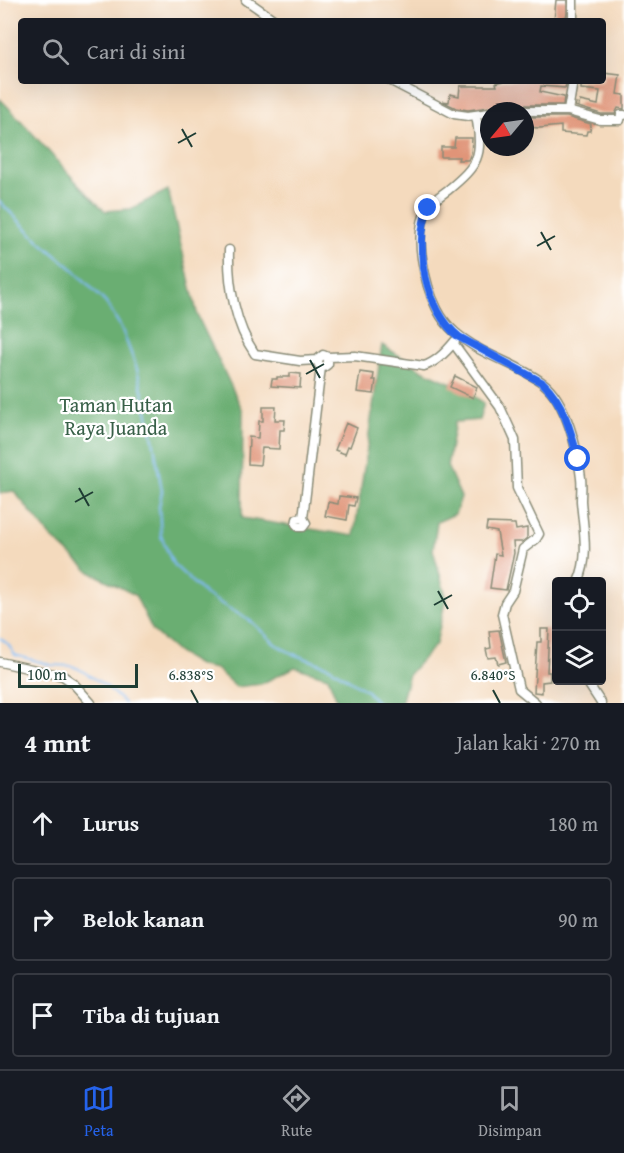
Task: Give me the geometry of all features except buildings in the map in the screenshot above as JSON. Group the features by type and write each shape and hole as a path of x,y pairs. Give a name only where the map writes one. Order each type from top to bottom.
{"street":[{"path":"246,0 272,18"},
{"path":"573,0 573,18"},
{"path":"397,84 454,114 480,115"},
{"path":"568,111 572,84"},
{"path":"534,111 568,111 600,120 620,120 621,115 624,115"},
{"path":"476,116 479,150 474,166 428,208 424,218 421,245 428,286 437,310 500,407 511,430 515,440 517,488 539,534 523,549 515,585 502,614 519,689 536,703"},
{"path":"229,250 230,281 239,321 255,354 319,364 328,364 328,357 355,356 420,366 434,362 456,340"},
{"path":"456,340 543,383 554,394 574,443 581,480 585,551 580,577"},
{"path":"303,518 319,364"},
{"path":"0,662 63,676 73,683 91,703"},
{"path":"589,685 601,703"}],"green space":[{"name":"Taman Hutan Raya Juanda","path":"0,99 105,211 131,209 168,190 198,317 243,411 242,518 354,536 382,345 422,370 462,388 484,403 479,420 455,422 447,466 461,497 455,514 437,522 433,550 446,597 436,644 409,674 401,703 338,703 328,677 295,667 261,684 236,687 216,669 200,666 178,653 153,631 135,595 90,572 50,536 14,491 0,493"}],"waterway":[{"path":"0,202 39,241 74,270 106,303 121,327 137,369 151,428 162,491 159,506 161,536 173,564 205,594 252,622 275,644 293,654 329,667 367,691 378,703"},
{"path":"0,638 8,644 15,655 51,665 72,666 79,669 106,686 124,703"}],"route":[{"path":"428,208 422,227 421,245 428,286 437,310 459,337 543,383 554,394 568,426 578,459"}]}
